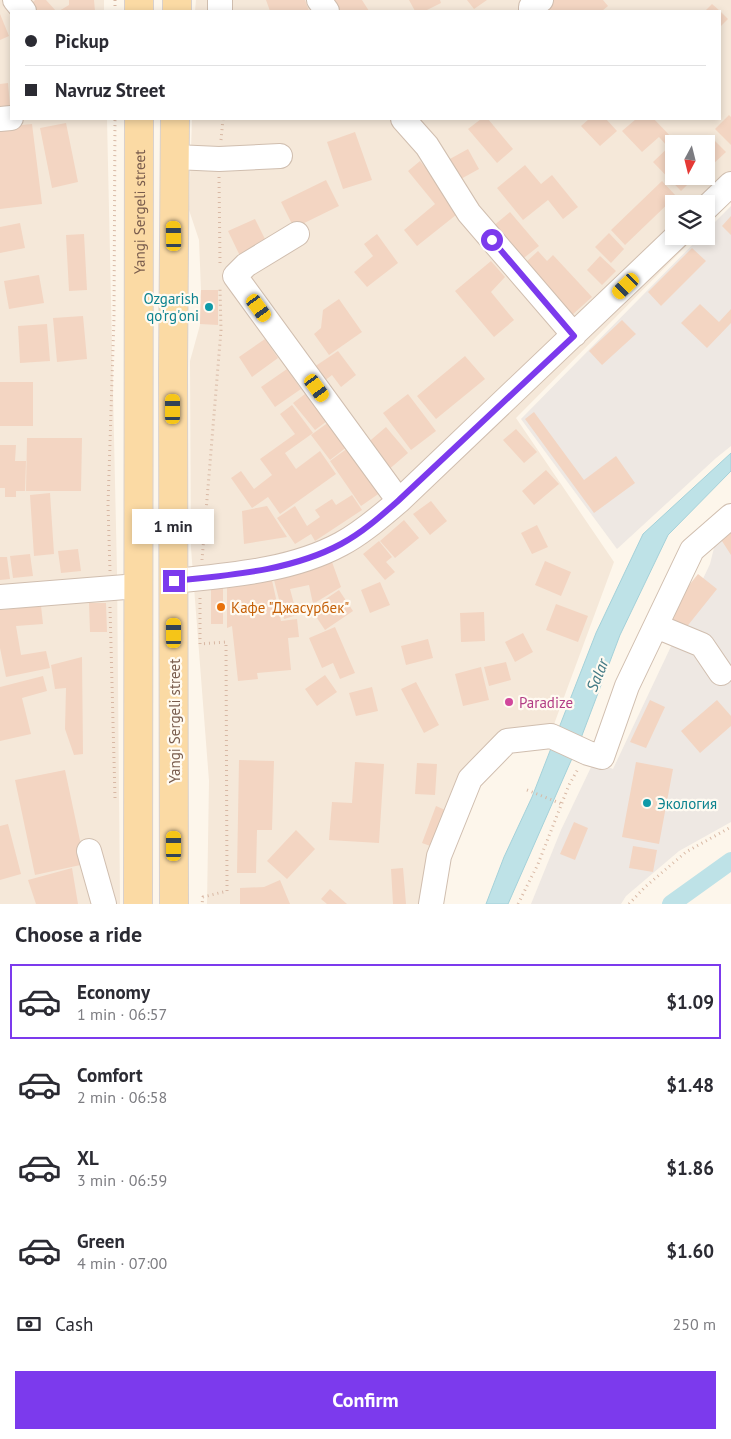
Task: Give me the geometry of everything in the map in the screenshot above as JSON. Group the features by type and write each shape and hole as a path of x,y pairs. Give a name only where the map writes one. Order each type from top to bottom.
{"main road":[{"name":"Yangi Sergeli street","path":"138,904 139,120"},
{"name":"Yangi Sergeli street","path":"174,904 187,580 173,371 175,120"}],"street":[{"path":"15,0 23,10"},
{"path":"403,120 427,146 469,213 574,336"},
{"path":"175,157 218,159 280,156"},
{"path":"297,234 246,265 235,276 399,500"},
{"path":"187,580 269,569 314,556 341,544 372,523 574,336 668,245"},
{"path":"431,904 439,856 470,779 507,741 551,736 588,753 602,757 627,686 692,550 731,516"},
{"path":"0,597 138,586"},
{"path":"656,626 702,646 721,673"},
{"path":"89,851 104,904"}],"path":[{"path":"115,120 114,318 108,505 115,804"},
{"path":"220,263 218,159 223,120"},
{"path":"202,904 202,897 227,891 226,642 200,644 187,580 221,330 220,282"},
{"path":"518,904 538,864 569,785 588,753"},
{"path":"527,790 562,804"},
{"path":"629,904 645,887 686,852 731,827"}],"shaded area":[{"path":"0,0 104,0 104,10 10,10 10,120 107,120 117,572 120,904 0,904"},
{"path":"196,0 731,0 731,201 715,217 715,195 665,195 665,245 687,245 516,418 614,562 553,727 498,739 432,904 207,904 209,781 191,548 190,361 200,325 199,240 189,210 192,120 721,120 721,10 195,10"},
{"path":"731,206 731,446 617,549 521,419 692,245 715,245 715,222"},
{"path":"731,528 731,822 679,851 626,896 621,904 531,904 561,830 594,761 613,769 710,564 717,536"}],"water":[{"name":"Salar","path":"731,453 731,471 668,535 620,635 581,738 508,904 486,904 504,857 532,797 596,633 643,534"}],"building":[{"path":"35,0 46,0 55,10 35,10 30,5"},
{"path":"69,0 94,0 95,10 61,10 69,5"},
{"path":"266,0 305,0 309,10 270,10"},
{"path":"326,0 362,0 368,10 332,10"},
{"path":"409,0 440,0 441,3 427,10 414,10"},
{"path":"467,0 487,0 474,9"},
{"path":"554,0 603,0 608,6 603,10 540,10"},
{"path":"712,4 719,10 706,10"},
{"path":"721,12 728,19 721,26"},
{"path":"0,14 9,36 0,40"},
{"path":"8,83 10,107 0,108 0,84"},
{"path":"729,115 731,117 731,145 715,129"},
{"path":"480,120 489,120 513,149 497,163 468,129"},
{"path":"588,120 607,120 617,131 600,146 581,126"},
{"path":"635,120 655,120 669,135 665,135 665,144 659,137 642,152 622,131"},
{"path":"66,123 78,182 52,188 40,128"},
{"path":"32,124 42,204 0,209 0,127"},
{"path":"355,132 372,180 343,189 327,142"},
{"path":"715,141 726,152 715,162"},
{"path":"468,149 479,169 459,180 448,160"},
{"path":"665,151 665,174 653,162"},
{"path":"420,161 461,211 417,246 404,230 435,204 408,171"},
{"path":"525,165 541,184 552,175 578,207 563,219 548,200 523,220 497,188"},
{"path":"326,180 339,206 294,228 281,202"},
{"path":"662,181 675,195 665,195 665,207 625,245 611,230"},
{"path":"675,185 687,185 681,191"},
{"path":"510,212 539,246 520,261 492,227"},
{"path":"731,216 731,235 722,226"},
{"path":"255,219 268,245 241,258 228,231"},
{"path":"20,223 25,248 0,253 0,227"},
{"path":"609,233 624,249 611,263 595,247"},
{"path":"84,234 87,290 69,291 66,235"},
{"path":"377,234 398,263 367,287 354,272 373,256 364,244"},
{"path":"692,248 706,261 661,306 648,292"},
{"path":"538,251 547,261 553,255 592,297 571,316 523,265"},
{"path":"600,256 616,271 602,285 587,270"},
{"path":"491,261 505,277 491,292 514,320 494,337 455,291"},
{"path":"39,275 44,303 9,309 4,281"},
{"name":"Ozgarish qo'rg'oni","path":"201,290 218,290 218,325 200,324"},
{"path":"339,299 362,332 329,355 314,334 321,328 323,310"},
{"path":"700,304 719,322 731,309 731,323 707,348 681,323"},
{"path":"83,316 87,359 57,362 53,318"},
{"path":"622,320 636,334 602,365 589,351"},
{"path":"47,324 50,361 20,363 18,326"},
{"path":"265,339 278,358 252,377 239,357"},
{"path":"338,351 356,375 341,387 332,375 319,385 308,371"},
{"path":"465,356 485,379 436,419 417,396"},
{"path":"287,369 301,389 275,407 261,387"},
{"path":"0,382 33,382 33,426 0,426"},
{"path":"305,394 327,421 315,430 293,403"},
{"path":"408,394 436,431 411,450 383,413"},
{"path":"292,405 313,433 285,453 296,469 320,451 336,474 280,514 268,497 252,508 231,478 241,471 254,489 272,475 260,459 295,434 280,414"},
{"path":"534,412 584,480 616,456 635,483 594,513 525,419"},
{"path":"333,419 352,443 330,460 311,435"},
{"path":"386,427 408,453 387,471 365,445"},
{"path":"516,429 537,452 524,463 503,440"},
{"path":"27,438 82,438 81,491 26,491"},
{"path":"0,445 16,445 15,461 26,461 25,491 16,491 16,497 5,497 5,488 0,488"},
{"path":"352,445 384,490 361,506 330,461"},
{"path":"546,470 559,484 534,505 522,491"},
{"path":"50,493 54,554 34,556 30,495"},
{"path":"352,495 362,510 315,541 311,534 295,544 277,518 295,506 307,526 320,517 315,510 332,499 336,505"},
{"path":"431,501 447,521 430,535 413,514"},
{"path":"267,506 287,537 244,544 242,511"},
{"path":"404,520 419,538 395,558 380,541"},
{"path":"537,525 548,547 532,554 521,533"},
{"path":"731,531 731,555 720,538"},
{"path":"379,541 392,557 386,562 395,572 385,580 363,554"},
{"path":"78,549 81,571 61,573 58,551"},
{"path":"30,554 33,576 13,578 10,556"},
{"path":"0,557 7,557 10,579 0,580"},
{"path":"545,561 571,572 561,596 535,585"},
{"path":"332,562 341,587 313,604 309,585 290,589 297,615 284,619 273,576"},
{"path":"698,574 717,589 681,634 662,619"},
{"path":"271,576 281,621 297,619 299,637 288,638 291,670 257,673 258,679 238,681 232,626 227,628 227,581"},
{"path":"211,581 223,581 223,624 211,624"},
{"path":"380,582 390,605 370,613 361,590"},
{"path":"339,590 353,611 325,630 311,609"},
{"path":"89,603 106,603 107,632 90,632"},
{"path":"556,604 588,616 578,642 546,630"},
{"path":"41,606 43,624 16,626 21,655 46,651 50,668 6,677 0,648 0,610"},
{"path":"484,612 485,641 461,642 460,613"},
{"path":"335,627 355,673 340,679 333,663 322,668 309,638"},
{"path":"523,633 533,652 515,662 505,642"},
{"path":"428,639 433,658 406,665 401,646"},
{"path":"82,657 83,754 74,755 65,729 66,688 55,689 51,665"},
{"path":"506,662 511,680 489,686 484,667"},
{"path":"481,667 489,700 463,706 455,674"},
{"path":"325,675 337,692 317,706 305,689"},
{"path":"43,676 47,691 22,698 31,734 0,741 0,687"},
{"path":"416,682 439,725 424,733 401,689"},
{"path":"372,687 378,711 356,716 349,693"},
{"path":"650,700 665,707 646,748 630,742"},
{"path":"717,700 731,716 731,726 700,753 681,731"},
{"path":"239,760 274,761 272,830 257,830 256,873 237,873"},
{"path":"355,762 384,764 379,843 329,840 332,802 352,803"},
{"name":"Экология","path":"636,762 673,769 659,844 622,837"},
{"path":"417,763 437,764 435,795 415,794"},
{"path":"65,770 85,864 35,875 15,780"},
{"path":"436,806 450,812 436,848 422,843"},
{"path":"574,822 588,828 575,860 560,854"},
{"path":"8,824 21,874 0,880 0,826"},
{"path":"296,830 315,849 287,879 267,861"},
{"path":"633,846 657,850 653,872 629,868"},
{"path":"72,868 78,904 36,904 28,880"},
{"path":"403,868 406,904 393,904 391,869"},
{"path":"280,880 290,904 240,904 240,888 264,887"},
{"path":"330,889 347,904 327,904 321,899"}],"waterway":[{"path":"671,904 731,861"}],"place":[{"name":"Ozgarish qo'rg'oni","path":"209,307"},
{"name":"Кафе \"Джасурбек\"","path":"221,607"},
{"name":"Paradize","path":"509,702"},
{"name":"Экология","path":"647,803"}],"route":[{"path":"174,581 269,569 314,556 341,544 372,523 399,500 574,336 492,240"}]}
